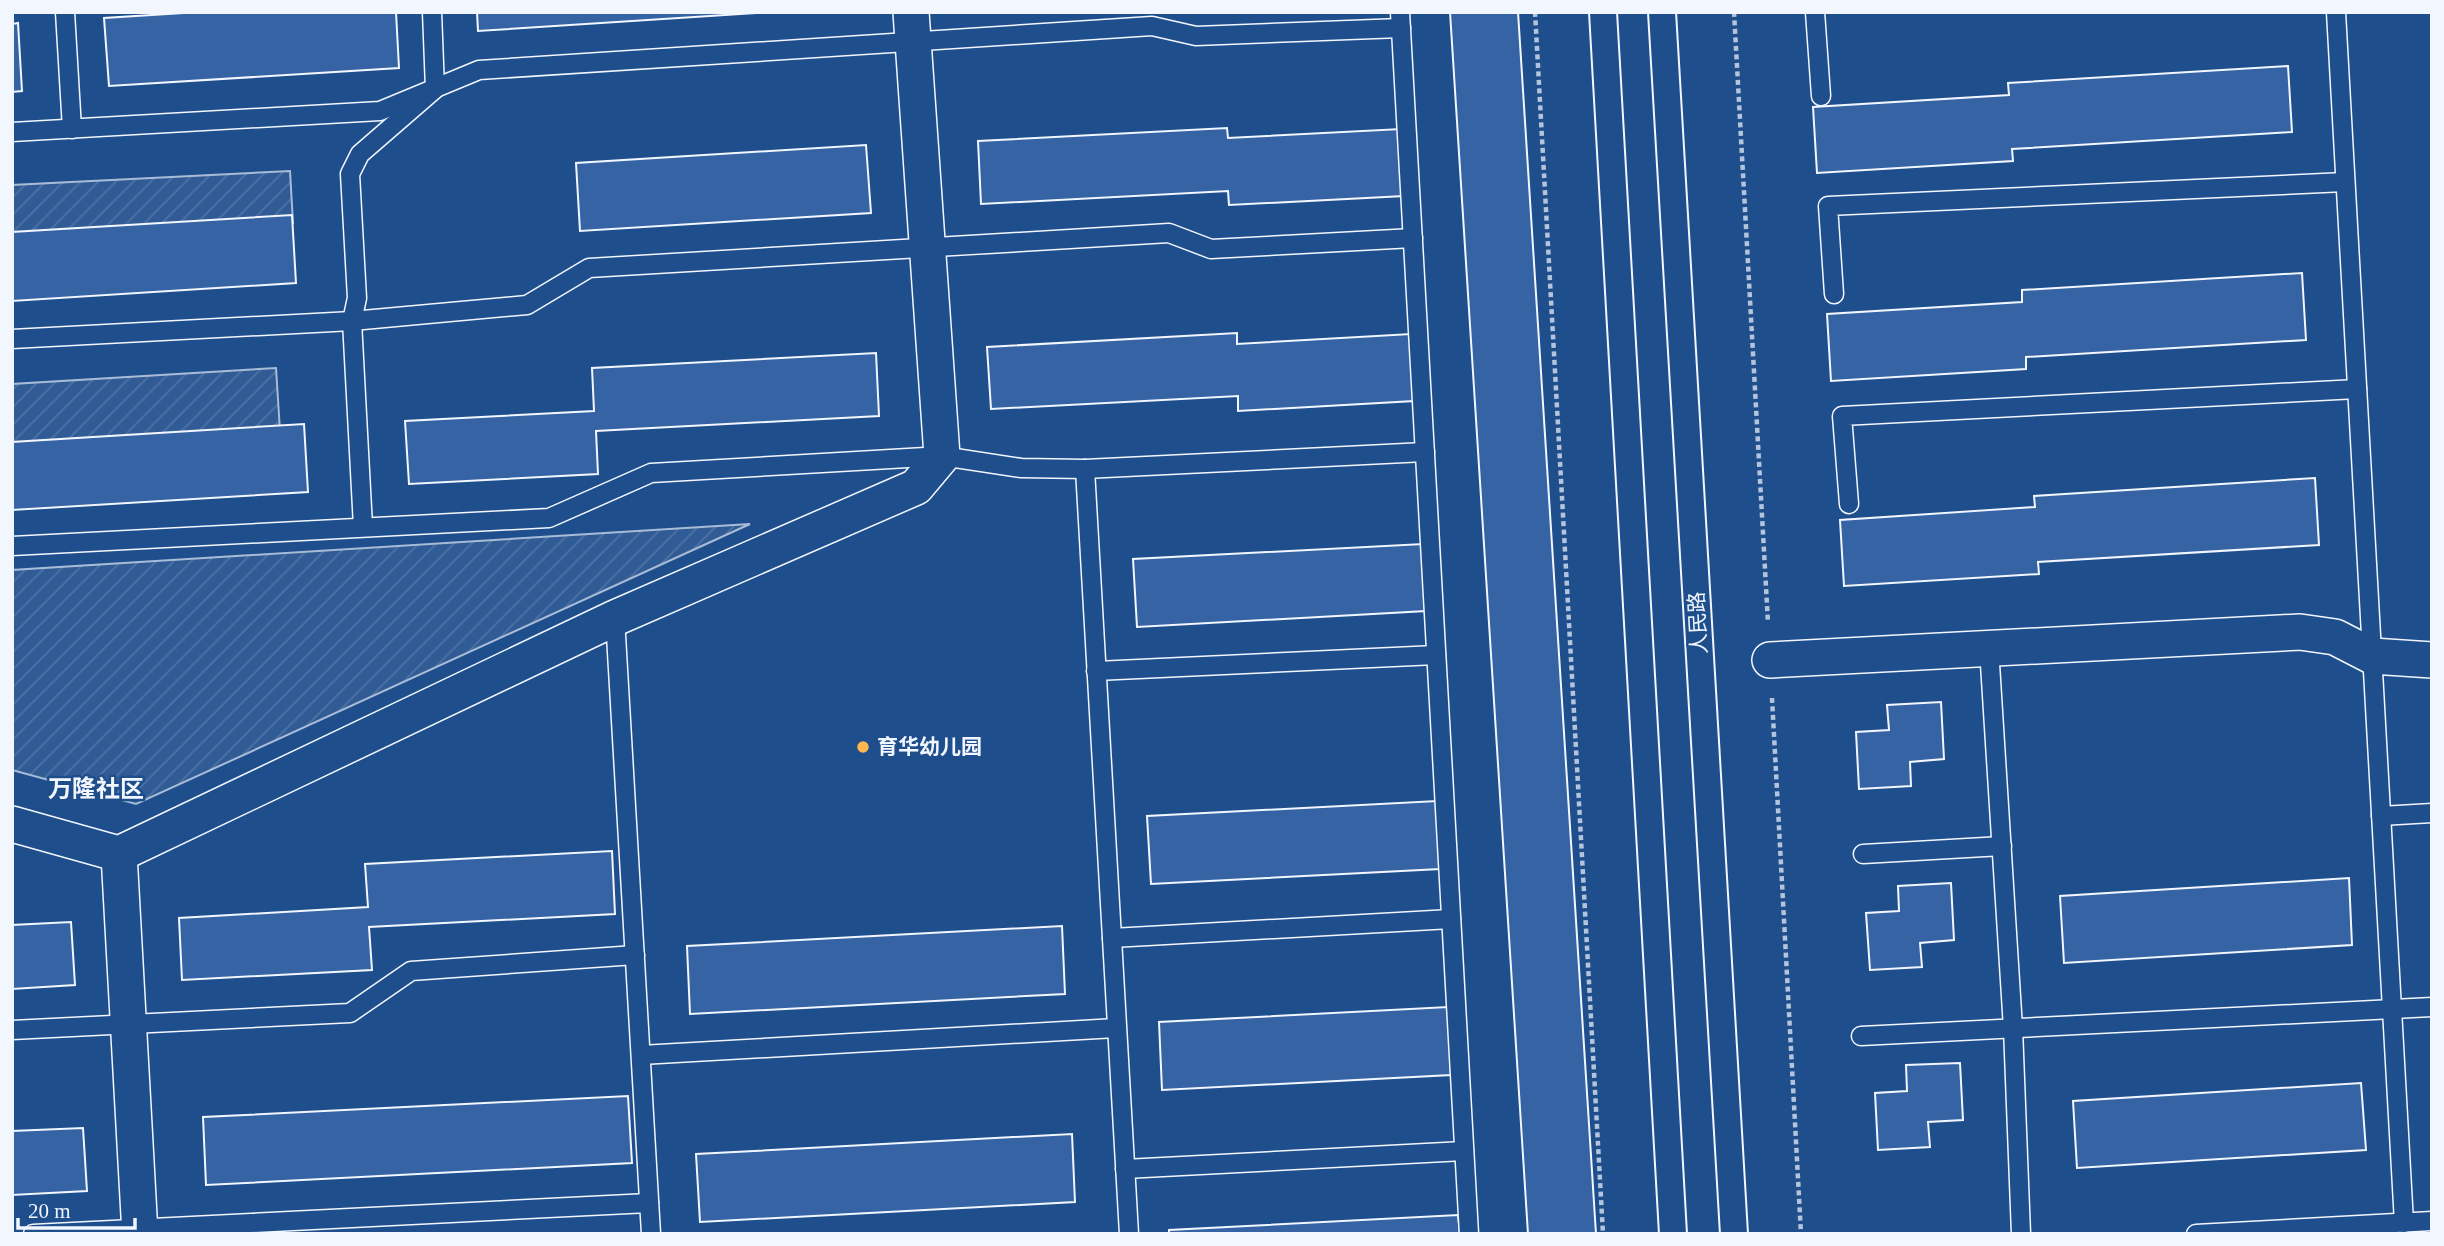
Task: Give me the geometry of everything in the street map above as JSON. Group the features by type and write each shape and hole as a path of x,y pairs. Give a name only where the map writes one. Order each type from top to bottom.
{"street":[{"path":"1603,12 1673,1234"},
{"name":"人民路","path":"1662,12 1734,1234"},
{"path":"12,824 119,854 615,618 916,487 942,456 912,26"},
{"path":"1770,660 2300,632 2335,637 2372,656 2432,660"},
{"path":"119,854 139,1231"}],"lane":[{"path":"65,12 72,129"},
{"path":"432,12 435,89"},
{"path":"1815,12 1821,96"},
{"path":"2336,12 2404,1223"},
{"path":"12,132 380,111 479,70 912,26 1152,26 1196,36 1401,20 1469,1234"},
{"path":"363,527 352,321 357,298 349,174 360,155 435,89"},
{"path":"1834,294 1828,206 2345,182"},
{"path":"12,339 352,321 527,305 589,268 928,250 1169,233 1211,249 1413,238"},
{"path":"1849,504 1842,416 2357,389"},
{"path":"12,546 549,518 651,473 942,456 1021,468 1085,470 1425,452"},
{"path":"1085,470 1129,1234"},
{"path":"615,618 651,1234"},
{"path":"1989,648 2013,1028 2021,1234"},
{"path":"1097,671 1436,655"},
{"path":"2381,816 2432,813"},
{"path":"1863,853 2002,846"},
{"path":"1112,938 1451,919"},
{"path":"12,1030 351,1013 411,971 635,955"},
{"path":"1861,1036 2432,1007"},
{"path":"641,1055 1116,1028"},
{"path":"1125,1169 1464,1151"},
{"path":"33,1234 139,1231 649,1203"},
{"path":"2196,1234 2432,1221"}],"path":[{"path":"1535,12 1603,1234"}],"shaded area":[{"path":"290,171 293,223 12,238 12,185"},
{"path":"276,368 280,431 12,447 12,384"},
{"path":"750,524 136,804 12,770 12,570"}],"building":[{"path":"200,12 396,12 399,68 109,86 104,18"},
{"path":"477,12 770,12 478,31"},
{"path":"1450,12 1518,12 1596,1234 1528,1234"},
{"path":"18,23 22,91 12,92 12,24"},
{"path":"2288,66 2292,132 2012,149 2013,161 1817,173 1813,107 2009,95 2008,83"},
{"path":"1227,128 1228,138 1401,129 1404,196 1229,205 1228,191 981,204 978,141"},
{"path":"866,145 871,213 580,231 576,163"},
{"path":"292,215 296,283 12,301 12,232"},
{"path":"2302,273 2306,340 2026,357 2026,369 1831,381 1827,314 2022,302 2022,290"},
{"path":"1237,333 1237,344 1411,334 1414,401 1238,411 1238,396 991,409 987,347"},
{"path":"876,353 879,416 596,431 598,474 409,484 405,421 594,411 592,368"},
{"path":"304,424 308,492 12,510 12,442"},
{"path":"2315,478 2319,545 2038,562 2039,574 1844,586 1840,520 2035,507 2034,496"},
{"path":"1423,544 1426,611 1137,627 1133,559"},
{"path":"1941,702 1944,759 1910,762 1911,786 1859,789 1856,732 1889,730 1887,705"},
{"path":"1437,801 1440,869 1151,884 1147,816"},
{"path":"612,851 615,914 369,927 372,970 182,980 179,918 368,907 365,864"},
{"path":"2349,878 2352,945 2064,963 2060,896"},
{"path":"1951,883 1954,940 1920,943 1922,967 1870,970 1866,913 1899,911 1898,886"},
{"path":"71,922 75,985 12,989 12,925"},
{"path":"1062,926 1065,994 690,1014 687,946"},
{"path":"1448,1007 1451,1075 1162,1090 1159,1022"},
{"path":"1960,1063 1963,1120 1928,1122 1930,1147 1878,1150 1875,1093 1907,1091 1906,1065"},
{"path":"2361,1083 2366,1150 2077,1168 2073,1101"},
{"path":"628,1096 632,1163 206,1185 203,1117"},
{"path":"83,1128 87,1191 12,1195 12,1131"},
{"path":"1072,1134 1075,1202 700,1222 696,1154"},
{"path":"1458,1215 1460,1234 1169,1234 1169,1230"}],"place":[{"name":"育华幼儿园","path":"863,747"}],"district":[{"name":"万隆社区","path":"96,789"}]}
